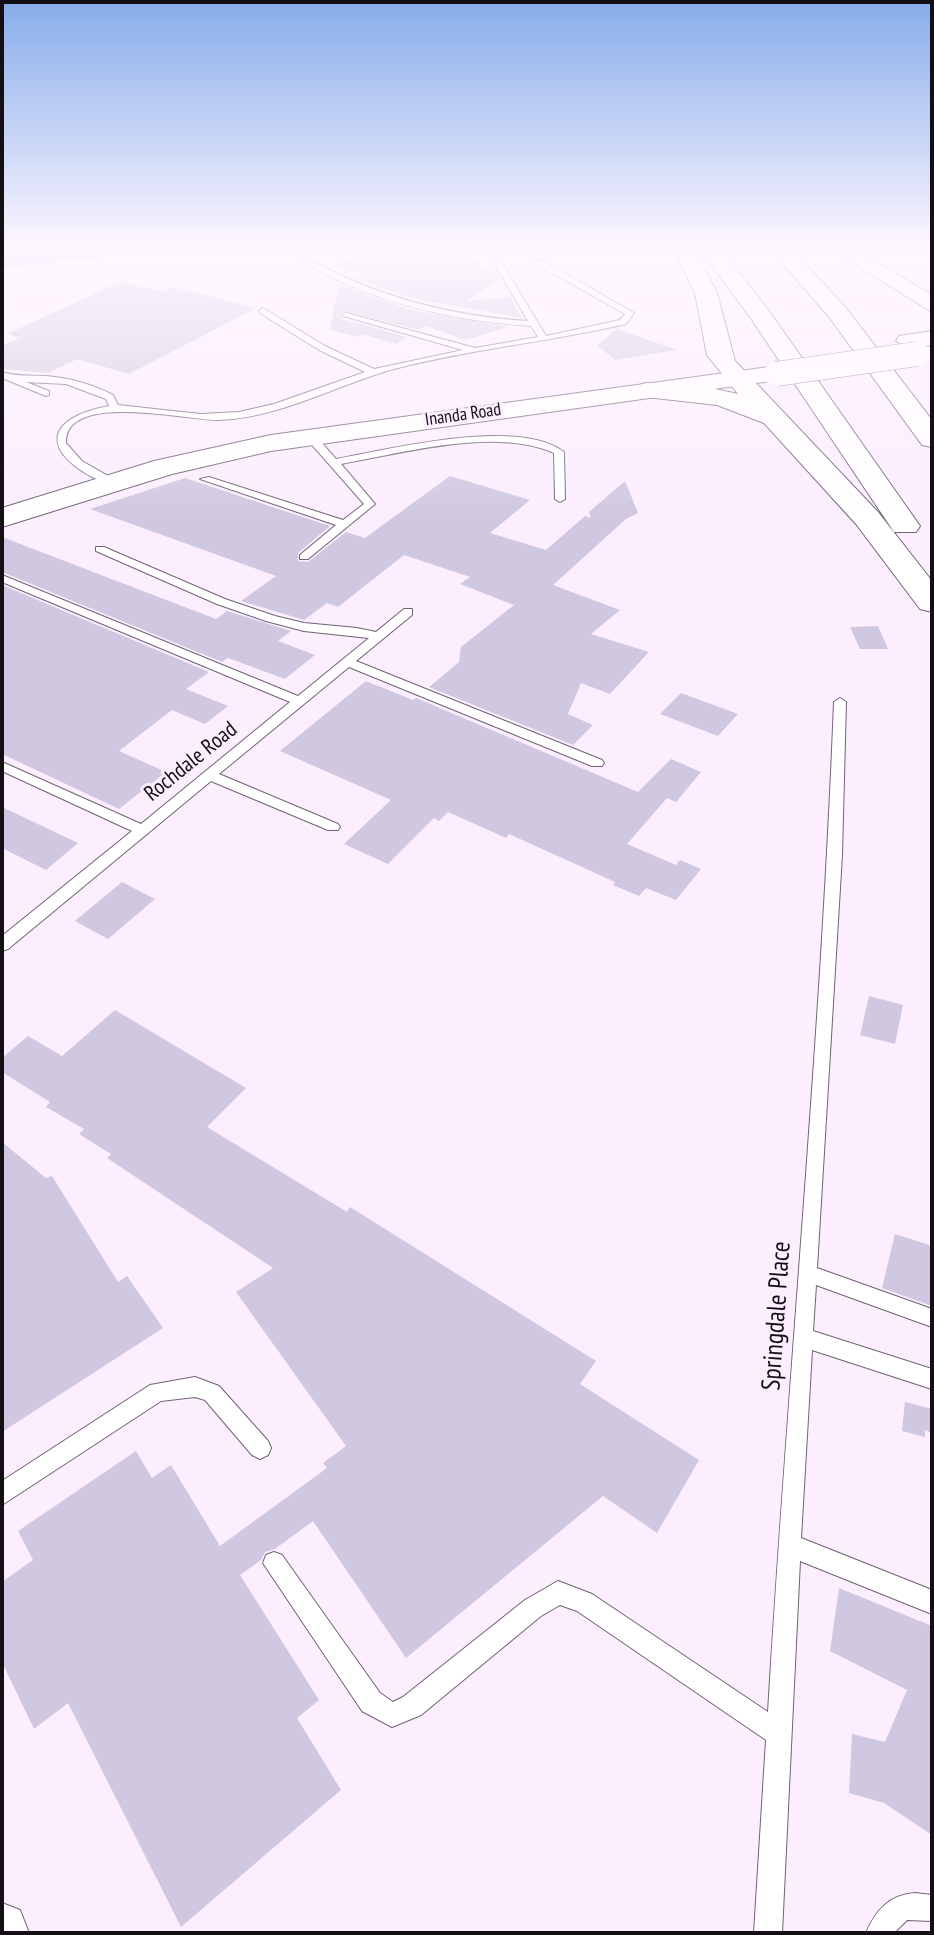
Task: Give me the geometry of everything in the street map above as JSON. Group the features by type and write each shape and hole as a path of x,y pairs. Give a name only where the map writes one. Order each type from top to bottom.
{"main road":[{"path":"715,338 719,355 730,372 867,518 932,602"},
{"path":"775,338 932,563"},
{"path":"857,338 932,439"},
{"path":"887,338 922,381"},
{"name":"Inanda Road","path":"2,518 111,482 219,453 571,393 646,391 692,384 730,372 922,346"},
{"path":"816,347 848,394"},
{"path":"692,384 745,404 786,433"},
{"name":"Inanda Road","path":"44,473 79,463 328,417 692,384"}],"lane":[{"path":"307,338 372,372"},
{"path":"440,338 477,352"},
{"path":"111,482 79,463 61,444 61,432 77,419 114,408 164,409 193,416 234,416 372,372 546,338"},
{"path":"2,375 19,379 46,393"},
{"path":"19,379 46,378 77,383 110,397 114,408"},
{"path":"304,557 370,504 310,436"},
{"path":"334,462 466,441 540,443 559,452 560,499"},
{"path":"205,479 346,525"},
{"path":"100,549 275,619 303,627 365,632 378,637"},
{"path":"2,578 300,701"},
{"name":"Rochdale Road","path":"2,945 408,612"},
{"path":"348,662 597,763"},
{"name":"Springdale Place","path":"768,1933 789,1545 835,855 840,702"},
{"path":"2,766 142,830"},
{"path":"210,775 333,827"},
{"path":"806,1273 932,1318"},
{"path":"802,1337 932,1379"},
{"path":"2,1494 157,1392 179,1388 212,1393 260,1448"},
{"path":"789,1545 932,1602"},
{"path":"274,1563 371,1702 392,1715 412,1706 533,1608 558,1593 584,1602 779,1734"},
{"path":"880,1933 885,1921 898,1909 910,1904 932,1908"}],"building":[{"path":"18,338 198,338 129,374 77,359 48,373 2,369 2,346"},
{"path":"377,338 405,338 396,344"},
{"path":"605,338 644,338 677,350 615,360 597,345"},
{"path":"450,476 530,500 490,533 546,550 585,516 591,518 589,512 625,481 638,513 626,519 553,585 620,610 591,634 649,652 610,694 581,683 568,714 593,725 573,745 429,687 459,662 461,647 514,605 460,584 470,577 404,555 338,607 327,603 304,620 241,601 276,576 90,509 185,478 330,526 298,553 298,561 308,562 346,532 365,538"},
{"path":"2,537 216,619 227,611 291,631 278,641 315,655 285,679 228,658 222,662 2,572"},
{"path":"2,585 209,672 186,689 228,706 205,724 172,710 119,751 166,772 119,809 2,754"},
{"path":"878,626 888,649 860,649 850,627"},
{"path":"366,681 413,700 416,698 638,792 671,759 701,772 676,802 667,798 627,844 676,865 680,860 701,869 676,900 646,888 639,896 509,834 506,838 448,812 439,821 434,818 388,864 344,844 391,800 280,751"},
{"path":"681,693 738,714 718,736 660,714"},
{"path":"2,807 78,843 46,870 2,848"},
{"path":"122,882 155,899 108,939 75,921"},
{"path":"869,996 903,1005 895,1044 860,1035"},
{"path":"115,1010 246,1088 207,1127 347,1212 350,1207 596,1361 580,1384 699,1460 657,1533 603,1496 406,1658 313,1521 275,1549 265,1552 261,1560 240,1575 319,1700 297,1718 341,1790 181,1927 68,1703 34,1729 2,1662 2,1582 33,1560 18,1531 136,1451 152,1478 171,1465 220,1546 327,1468 323,1463 346,1446 236,1292 273,1268 107,1158 111,1154 79,1134 84,1129 46,1107 50,1102 2,1072 2,1058 28,1036 62,1056"},
{"path":"2,1142 46,1178 52,1176 118,1282 127,1276 163,1328 2,1432"},
{"path":"895,1234 932,1246 932,1306 882,1288"},
{"path":"905,1402 932,1409 932,1433 925,1430 925,1437 902,1431"},
{"path":"839,1588 932,1626 932,1835 884,1803 849,1793 852,1734 885,1742 907,1690 830,1651"}]}
